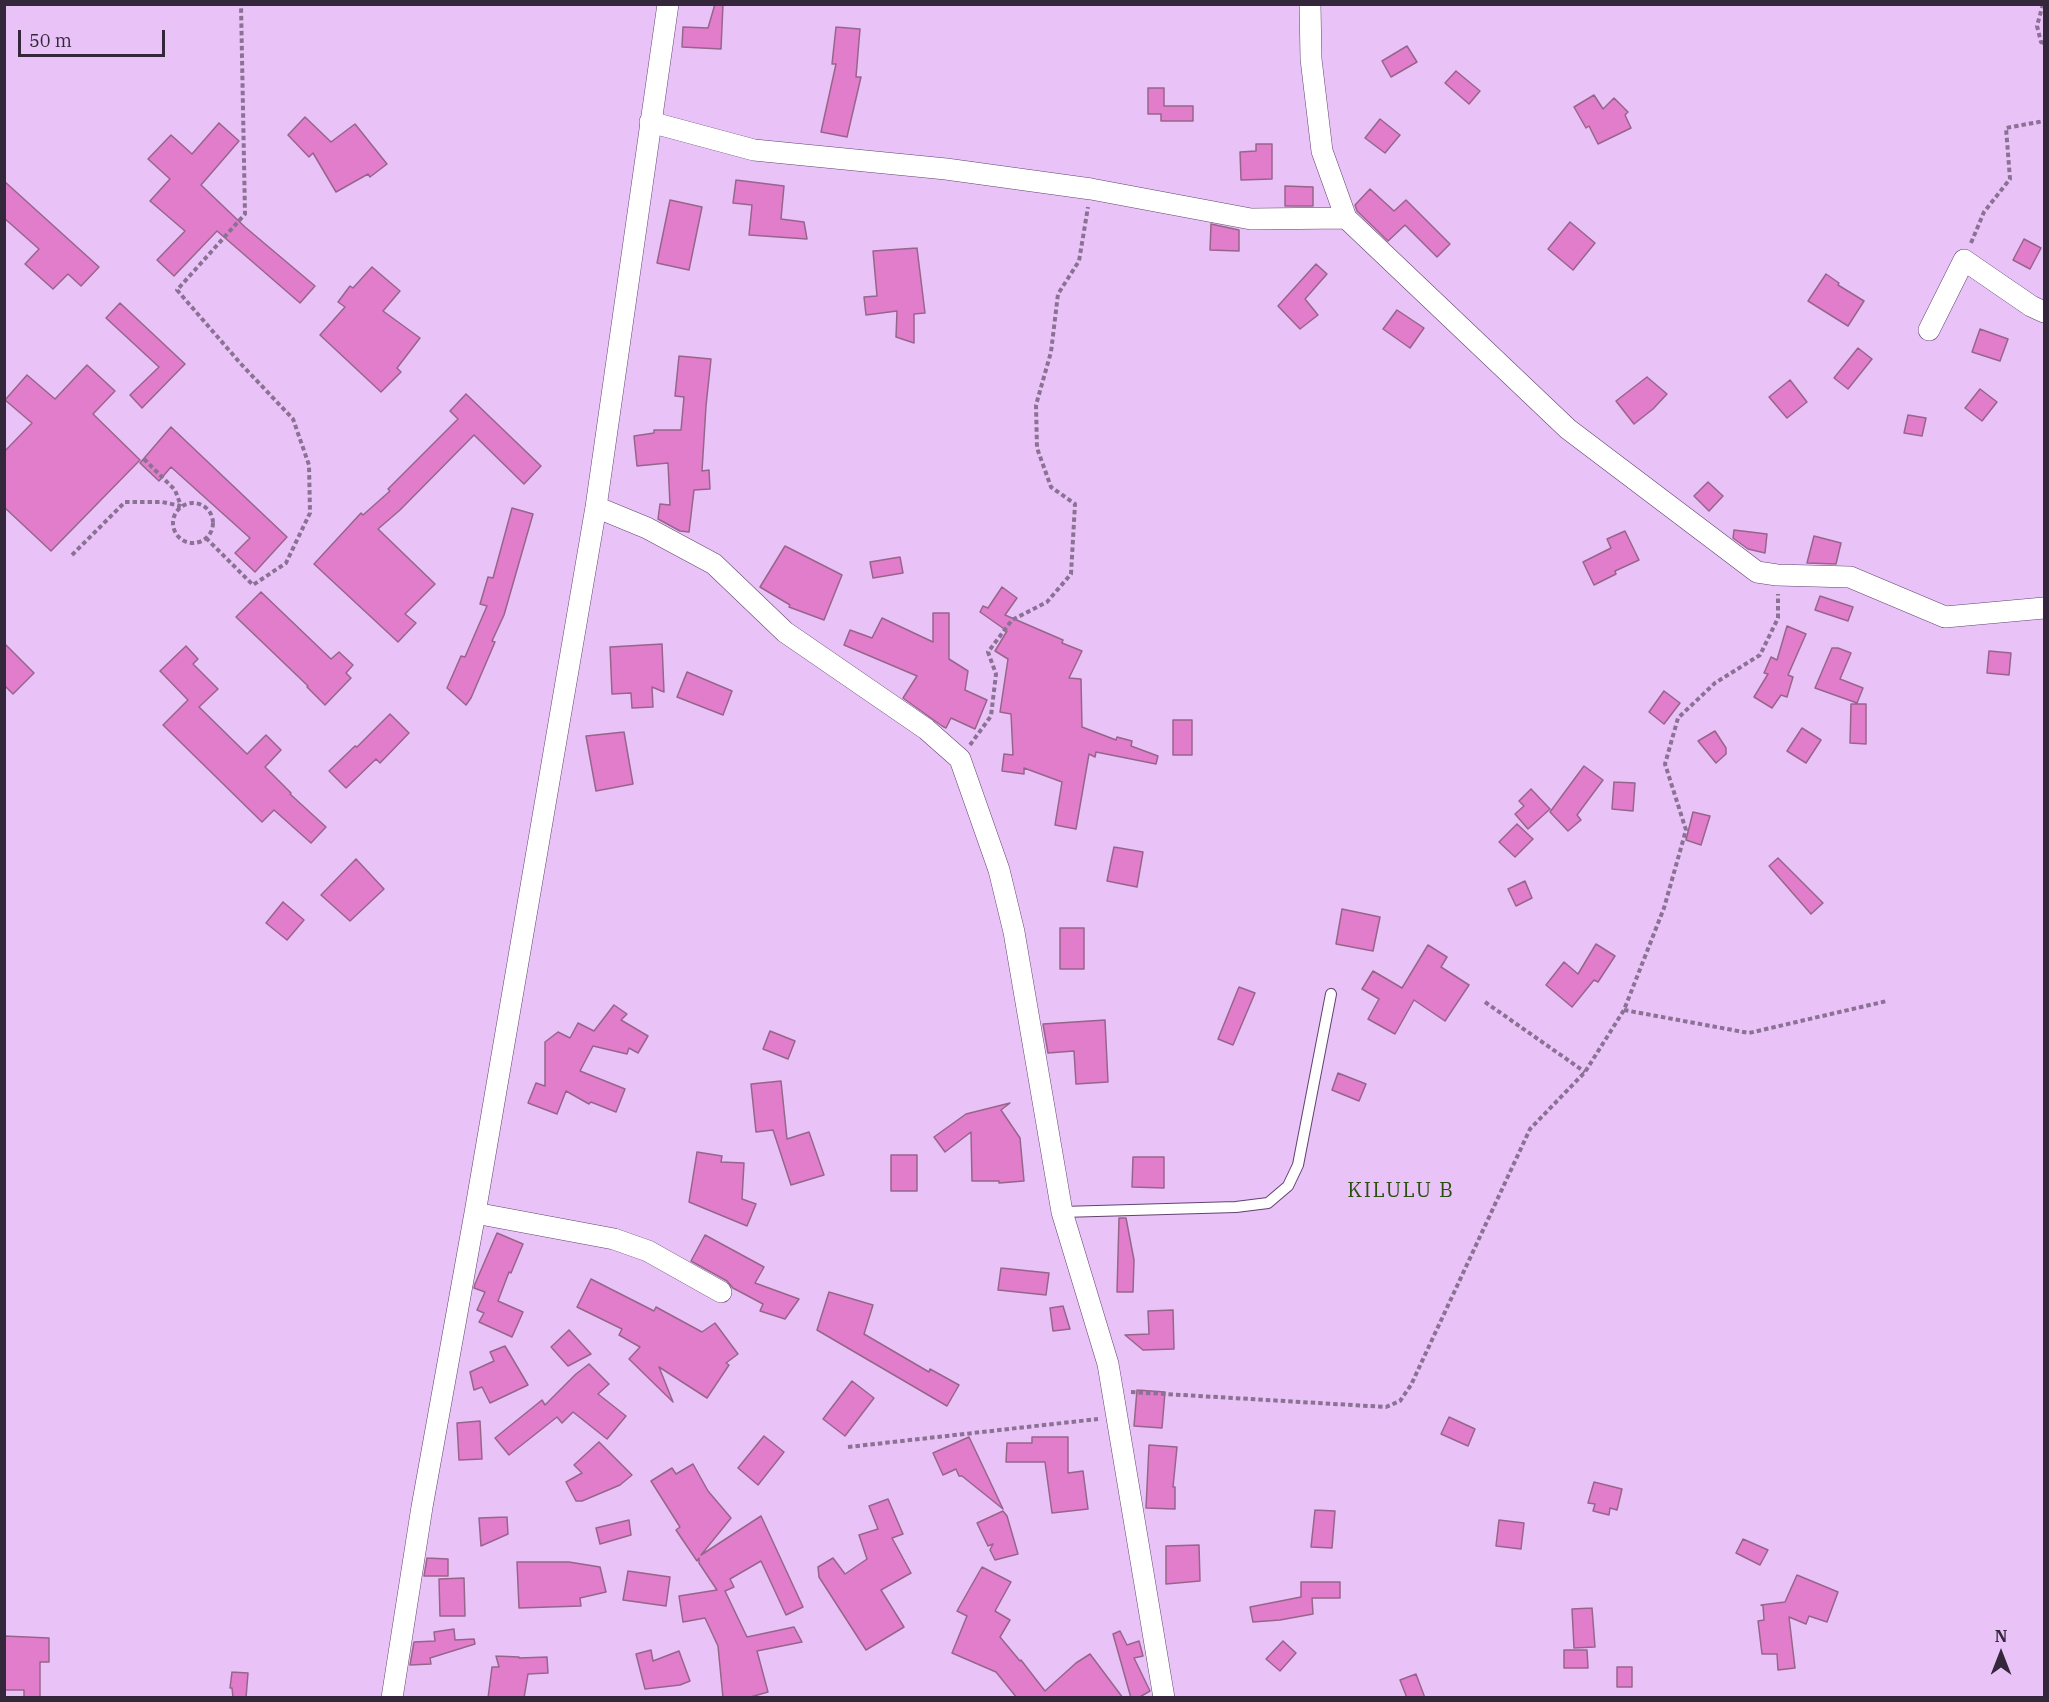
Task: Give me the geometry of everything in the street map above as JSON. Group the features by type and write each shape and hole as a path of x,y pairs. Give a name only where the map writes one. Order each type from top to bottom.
{"street":[{"path":"392,1698 596,507 668,4"},
{"path":"1310,4 1311,59 1322,151 1346,218 1568,429 1756,572 1777,575 1850,577 1945,617 2044,608"},
{"path":"650,122 754,150 946,169 1091,189 1251,219 1346,218"},
{"path":"1929,330 1964,260 2031,306 2044,312"},
{"path":"596,507 647,528 714,564 785,632 926,729 960,759 999,870 1014,932 1062,1212 1108,1364 1164,1698"},
{"path":"475,1213 614,1239 648,1251 721,1292"}],"lane":[{"path":"1062,1212 1236,1208 1268,1203 1288,1186 1298,1165 1331,994"}],"path":[{"path":"206,538 253,585 286,563 310,513 309,465 293,419 241,364 177,290 246,214 241,4"},
{"path":"2043,4 2037,26 2041,42 2044,43"},
{"path":"1964,260 1984,212 2010,179 2006,128 2044,121"},
{"path":"960,759 991,716 996,674 988,652 1012,620 1047,602 1071,574 1075,504 1051,487 1037,448 1036,405 1051,352 1058,294 1079,261 1091,189"},
{"path":"144,459 175,490 182,506"},
{"path":"72,555 125,502 162,502 182,506"},
{"path":"188,503 201,504 211,513 213,526 206,538 201,541 188,542 177,535 173,523 177,511 182,506 188,503"},
{"path":"1112,1391 1386,1407 1400,1401 1411,1385 1530,1129 1585,1072 1624,1010 1664,908 1686,830 1665,764 1678,718 1715,683 1760,655 1778,618 1777,575"},
{"path":"1624,1010 1749,1033 1887,1001"},
{"path":"1485,1002 1585,1072"},
{"path":"848,1447 1116,1417"}],"building":[{"path":"715,4 723,4 721,49 682,47 683,27 708,28"},
{"path":"836,27 860,29 856,77 861,77 847,137 821,132 836,64 832,64"},
{"path":"1407,46 1417,62 1391,77 1382,61"},
{"path":"1456,71 1480,91 1469,104 1445,83"},
{"path":"1148,88 1164,88 1164,106 1193,106 1193,121 1161,121 1161,114 1148,114"},
{"path":"1594,95 1603,109 1614,98 1628,112 1625,115 1631,128 1598,144 1589,126 1586,128 1574,107"},
{"path":"305,117 331,142 355,124 387,164 370,177 368,174 336,192 313,153 309,157 288,135"},
{"path":"1380,119 1400,135 1385,153 1365,138"},
{"path":"219,123 239,141 201,185 245,227 315,286 300,303 217,231 174,276 157,260 185,231 150,201 170,179 148,159 171,135 192,154"},
{"path":"1256,144 1272,144 1272,179 1241,180 1240,152 1256,151"},
{"path":"736,180 784,186 781,219 804,222 807,239 749,235 752,205 733,203"},
{"path":"4,181 99,267 81,286 68,274 53,289 25,264 39,249 4,218"},
{"path":"1285,186 1313,187 1313,206 1285,206"},
{"path":"1370,189 1394,211 1406,200 1450,244 1437,257 1405,225 1388,241 1357,211 1355,205"},
{"path":"670,200 702,207 689,270 657,263"},
{"path":"1570,222 1595,243 1573,270 1548,249"},
{"path":"1211,224 1239,230 1239,251 1210,250"},
{"path":"2024,239 2041,248 2030,269 2013,260"},
{"path":"917,248 925,313 914,314 914,343 896,337 897,311 866,315 864,297 877,296 873,251"},
{"path":"1316,264 1327,274 1305,299 1318,315 1300,329 1278,306"},
{"path":"372,267 400,291 383,311 420,338 397,368 401,372 381,392 320,335 345,307 338,302 350,286 353,288"},
{"path":"1826,274 1839,283 1838,285 1864,301 1848,326 1808,301"},
{"path":"120,303 185,364 142,408 130,395 159,367 106,318"},
{"path":"1397,310 1424,328 1410,348 1383,329"},
{"path":"1980,329 2008,339 2000,361 1972,352"},
{"path":"1858,348 1872,359 1848,389 1834,378"},
{"path":"679,356 711,359 702,471 709,470 710,489 694,490 689,532 680,531 658,519 660,504 670,505 668,463 637,466 634,436 654,433 654,430 681,430 684,397 675,396"},
{"path":"87,365 115,391 93,414 140,460 51,551 4,507 4,452 32,423 5,400 27,375 55,399"},
{"path":"1647,377 1667,394 1634,424 1616,401"},
{"path":"1790,380 1807,402 1787,418 1769,397"},
{"path":"1980,389 1997,402 1982,421 1965,408"},
{"path":"466,394 541,466 524,484 474,435 400,510 378,529 435,584 405,614 416,623 398,642 314,564 361,513 363,515 390,491 388,489 458,419 450,411"},
{"path":"1908,415 1926,418 1922,436 1904,433"},
{"path":"171,427 287,537 255,572 235,553 250,538 171,467 159,481 140,463"},
{"path":"1708,482 1723,496 1709,511 1694,496"},
{"path":"512,508 533,514 504,615 492,641 495,642 466,705 447,688 461,656 465,657 487,606 480,604 488,577 493,578"},
{"path":"1734,530 1767,534 1765,553 1748,549 1733,538"},
{"path":"1625,531 1639,560 1615,571 1616,574 1594,585 1583,562 1611,548 1607,539"},
{"path":"1814,536 1841,543 1836,564 1807,563"},
{"path":"785,546 842,575 824,620 789,607 790,605 760,587"},
{"path":"900,557 903,573 873,578 870,562"},
{"path":"1002,587 1017,598 1005,615 1063,640 1062,643 1082,651 1069,678 1081,679 1082,727 1116,740 1117,737 1132,741 1131,746 1158,756 1156,764 1096,752 1095,757 1089,754 1076,829 1055,825 1062,782 1024,768 1024,774 1002,771 1004,754 1013,755 1011,714 1000,712 1008,659 995,651 1007,631 980,612 983,606 988,608"},
{"path":"261,592 331,659 339,652 353,665 346,673 351,678 325,705 236,617"},
{"path":"1820,596 1853,607 1848,621 1815,610"},
{"path":"933,613 949,613 949,659 968,671 965,690 987,700 975,729 951,718 946,728 942,726 903,698 917,676 844,645 850,630 872,638 882,618 933,642"},
{"path":"1787,626 1806,634 1788,675 1793,677 1787,697 1781,695 1772,708 1754,697 1768,674 1764,673 1771,657 1777,660"},
{"path":"4,643 34,673 13,694 4,685"},
{"path":"662,644 664,692 652,687 653,707 632,708 631,693 612,694 610,647"},
{"path":"186,646 198,659 193,664 218,689 199,707 247,754 266,735 281,750 265,767 326,827 311,843 274,810 262,822 163,725 188,700 160,671"},
{"path":"1832,648 1851,653 1840,679 1863,688 1857,703 1815,688"},
{"path":"1989,651 2011,653 2009,675 1987,673"},
{"path":"687,672 732,691 723,715 677,697"},
{"path":"1664,691 1680,703 1664,724 1649,712"},
{"path":"1851,704 1866,704 1866,744 1850,743"},
{"path":"390,714 409,733 380,763 376,759 346,788 329,771"},
{"path":"1173,720 1192,720 1192,755 1173,755"},
{"path":"1802,728 1821,740 1806,763 1787,751"},
{"path":"1715,731 1726,748 1726,754 1716,763 1698,741"},
{"path":"624,732 633,784 596,791 586,736"},
{"path":"1584,766 1603,780 1577,815 1581,820 1568,831 1550,812"},
{"path":"1614,782 1635,783 1633,811 1612,809"},
{"path":"1531,789 1550,809 1528,829 1515,814 1524,806 1519,801"},
{"path":"1693,812 1710,816 1701,845 1686,840"},
{"path":"1517,824 1533,839 1515,857 1499,842"},
{"path":"1114,847 1143,852 1137,887 1107,881"},
{"path":"1778,858 1823,903 1811,914 1769,866"},
{"path":"356,859 384,889 350,921 321,895"},
{"path":"1525,881 1532,898 1516,906 1508,889"},
{"path":"283,902 304,920 287,940 266,923"},
{"path":"1342,909 1380,917 1373,951 1336,944"},
{"path":"1060,928 1084,928 1084,969 1060,969"},
{"path":"1596,944 1615,956 1598,982 1594,980 1572,1007 1546,985 1564,962 1578,974"},
{"path":"1428,945 1447,957 1441,967 1469,985 1445,1021 1414,1000 1395,1034 1368,1019 1379,999 1362,989 1373,971 1402,988"},
{"path":"1239,987 1255,993 1233,1045 1218,1039"},
{"path":"614,1005 627,1014 621,1020 648,1036 638,1053 629,1048 627,1054 593,1046 580,1071 625,1089 616,1112 591,1102 589,1104 566,1091 557,1114 528,1103 536,1083 545,1086 545,1042 558,1032 570,1038 578,1023 594,1031"},
{"path":"1105,1020 1108,1082 1076,1084 1074,1051 1048,1053 1043,1024"},
{"path":"770,1031 795,1041 788,1059 763,1049"},
{"path":"1338,1073 1366,1084 1359,1101 1332,1090"},
{"path":"781,1081 787,1139 809,1132 824,1175 791,1185 773,1130 756,1132 751,1084"},
{"path":"1010,1103 1001,1110 1020,1138 1024,1181 999,1183 999,1181 972,1181 971,1132 945,1152 934,1137 966,1114"},
{"path":"697,1152 722,1156 721,1162 744,1163 742,1199 756,1204 747,1226 689,1202"},
{"path":"891,1155 917,1155 917,1191 891,1191"},
{"path":"1133,1157 1164,1157 1164,1188 1132,1187"},
{"path":"1119,1218 1126,1218 1134,1260 1133,1292 1117,1292"},
{"path":"497,1233 523,1244 498,1301 523,1312 512,1337 479,1322 484,1313 477,1310 485,1292 474,1288 475,1284"},
{"path":"705,1235 764,1267 755,1283 799,1299 785,1319 760,1311 763,1304 691,1261"},
{"path":"1001,1268 1049,1273 1046,1295 998,1290"},
{"path":"591,1279 654,1311 656,1307 702,1332 715,1323 738,1354 726,1363 729,1365 707,1398 659,1367 673,1402 629,1359 640,1347 619,1335 622,1329 577,1307"},
{"path":"829,1292 873,1305 864,1334 929,1372 930,1369 959,1385 947,1406 817,1330"},
{"path":"1063,1306 1070,1329 1053,1331 1050,1308"},
{"path":"1173,1310 1174,1349 1143,1350 1125,1335 1149,1334 1148,1311"},
{"path":"569,1330 591,1354 568,1366 551,1347"},
{"path":"505,1346 528,1385 490,1403 482,1387 474,1390 470,1372 494,1361 490,1352"},
{"path":"589,1364 609,1384 598,1394 626,1416 607,1439 573,1412 562,1423 557,1417 509,1455 495,1438 542,1400 545,1405"},
{"path":"852,1381 874,1398 845,1436 823,1419"},
{"path":"1137,1390 1165,1392 1162,1428 1134,1426"},
{"path":"1449,1417 1475,1429 1468,1446 1441,1434"},
{"path":"480,1421 482,1459 459,1460 457,1423"},
{"path":"764,1436 784,1452 758,1485 738,1468"},
{"path":"969,1437 1003,1509 962,1476 959,1476 956,1469 943,1475 933,1453"},
{"path":"1032,1437 1068,1437 1068,1473 1083,1471 1088,1509 1052,1513 1045,1462 1006,1462 1007,1443 1032,1443"},
{"path":"599,1442 632,1475 620,1485 582,1501 576,1501 566,1482 582,1473 574,1465"},
{"path":"1149,1445 1177,1447 1173,1487 1175,1487 1175,1509 1146,1508"},
{"path":"693,1464 708,1491 731,1518 701,1555 761,1516 803,1607 786,1615 761,1561 730,1579 734,1587 725,1591 747,1637 794,1627 802,1642 757,1651 768,1692 747,1698 723,1698 718,1646 705,1618 683,1622 679,1596 717,1590 699,1563 699,1558 697,1561 676,1530 680,1527 651,1481 672,1468 676,1474"},
{"path":"1594,1482 1622,1489 1617,1510 1610,1508 1609,1515 1593,1511 1595,1504 1588,1503"},
{"path":"888,1499 903,1534 892,1538 911,1573 881,1590 904,1627 866,1650 819,1577 818,1567 833,1558 845,1574 867,1559 859,1535 878,1529 869,1506"},
{"path":"1315,1510 1335,1511 1332,1548 1311,1547"},
{"path":"1003,1511 1007,1516 1018,1554 995,1560 990,1550 993,1544 988,1546 977,1523"},
{"path":"507,1517 508,1534 481,1546 479,1518"},
{"path":"629,1520 631,1535 600,1544 596,1528"},
{"path":"1499,1520 1524,1523 1521,1549 1496,1546"},
{"path":"1743,1539 1768,1550 1760,1565 1736,1553"},
{"path":"1199,1545 1200,1581 1166,1584 1166,1546"},
{"path":"427,1558 448,1559 448,1576 424,1576"},
{"path":"517,1562 569,1562 600,1567 606,1592 580,1598 581,1606 519,1608"},
{"path":"982,1567 1011,1582 995,1611 1010,1620 1000,1637 1045,1691 1076,1663 1090,1654 1123,1698 1017,1698 996,1672 952,1653 967,1616 957,1611"},
{"path":"628,1571 670,1577 666,1606 623,1600"},
{"path":"1797,1575 1838,1592 1827,1622 1809,1616 1806,1624 1789,1617 1795,1668 1778,1670 1777,1654 1762,1654 1758,1621 1764,1620 1761,1605 1785,1602"},
{"path":"464,1578 465,1616 440,1616 439,1579"},
{"path":"1301,1582 1340,1582 1340,1598 1312,1598 1313,1614 1253,1622 1250,1607 1301,1597"},
{"path":"1592,1608 1595,1647 1574,1648 1572,1609"},
{"path":"454,1629 455,1640 474,1639 475,1644 430,1658 431,1664 410,1665 414,1642 435,1641 434,1632"},
{"path":"1120,1631 1127,1645 1139,1641 1143,1656 1134,1658 1150,1691 1138,1698 1131,1698 1113,1634"},
{"path":"4,1636 49,1638 49,1662 40,1662 40,1698 24,1698 24,1690 4,1690"},
{"path":"1283,1641 1296,1653 1280,1671 1266,1659"},
{"path":"651,1650 653,1661 679,1651 690,1681 680,1685 645,1689 636,1654"},
{"path":"1564,1650 1587,1650 1588,1668 1564,1668"},
{"path":"496,1656 547,1657 548,1673 528,1674 524,1698 488,1698 492,1667 499,1667"},
{"path":"1617,1667 1632,1667 1632,1687 1617,1687"},
{"path":"232,1672 248,1673 246,1698 233,1698 232,1688 230,1688"},
{"path":"1416,1674 1425,1698 1407,1698 1400,1680"}],"district":[{"name":"KILULU B","path":"1401,1191"}]}
